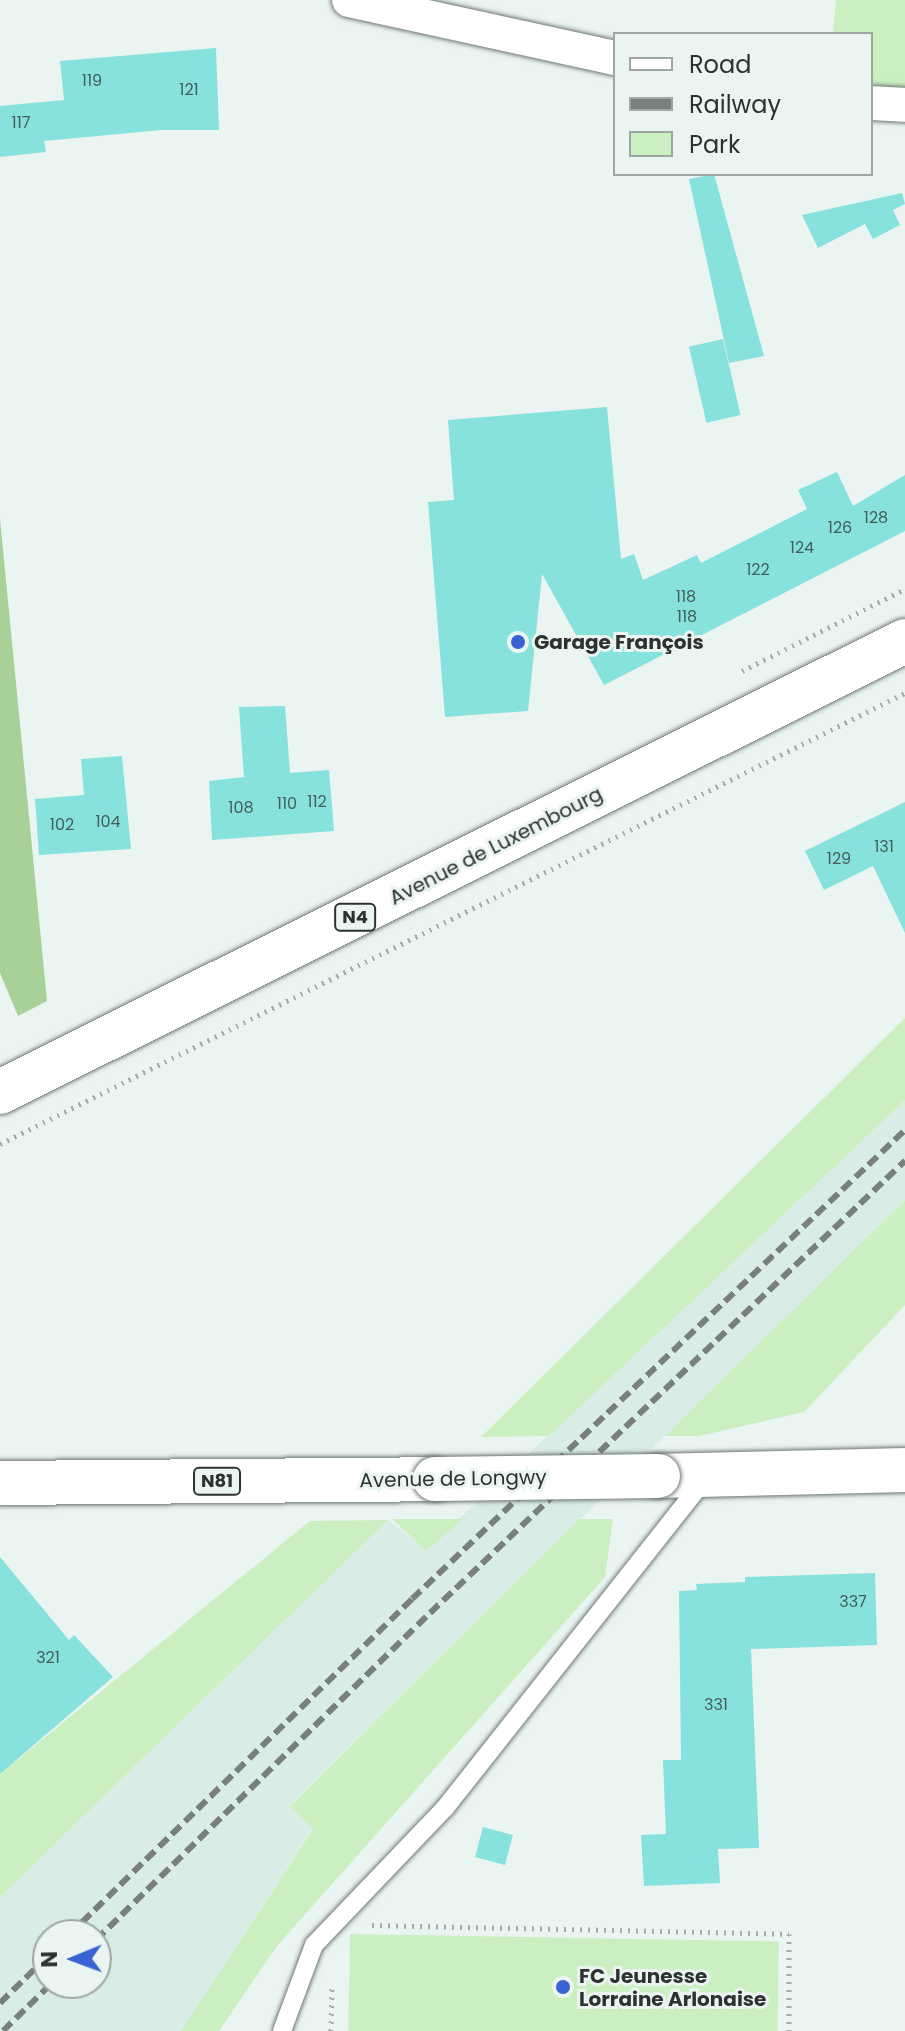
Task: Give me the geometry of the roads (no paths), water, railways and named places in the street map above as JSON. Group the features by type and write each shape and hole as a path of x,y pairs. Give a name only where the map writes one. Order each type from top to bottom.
{"main road":[{"name":"Avenue de Luxembourg","path":"0,1092 905,641"},
{"name":"Avenue de Longwy","path":"0,1483 658,1476 905,1470"}],"street":[{"path":"349,0 613,58"},
{"path":"873,103 905,105"}],"lane":[{"path":"282,2031 314,1945 445,1808 708,1475"}],"railway":[{"path":"85,1919 412,1599 905,1130"},
{"path":"112,1924 430,1613 905,1161"},
{"path":"0,2003 32,1972"},
{"path":"3,2031 36,1999"}],"place":[{"name":"Garage François","path":"518,642"},
{"name":"FC Jeunesse Lorraine Arlonaise","path":"563,1987"}]}
